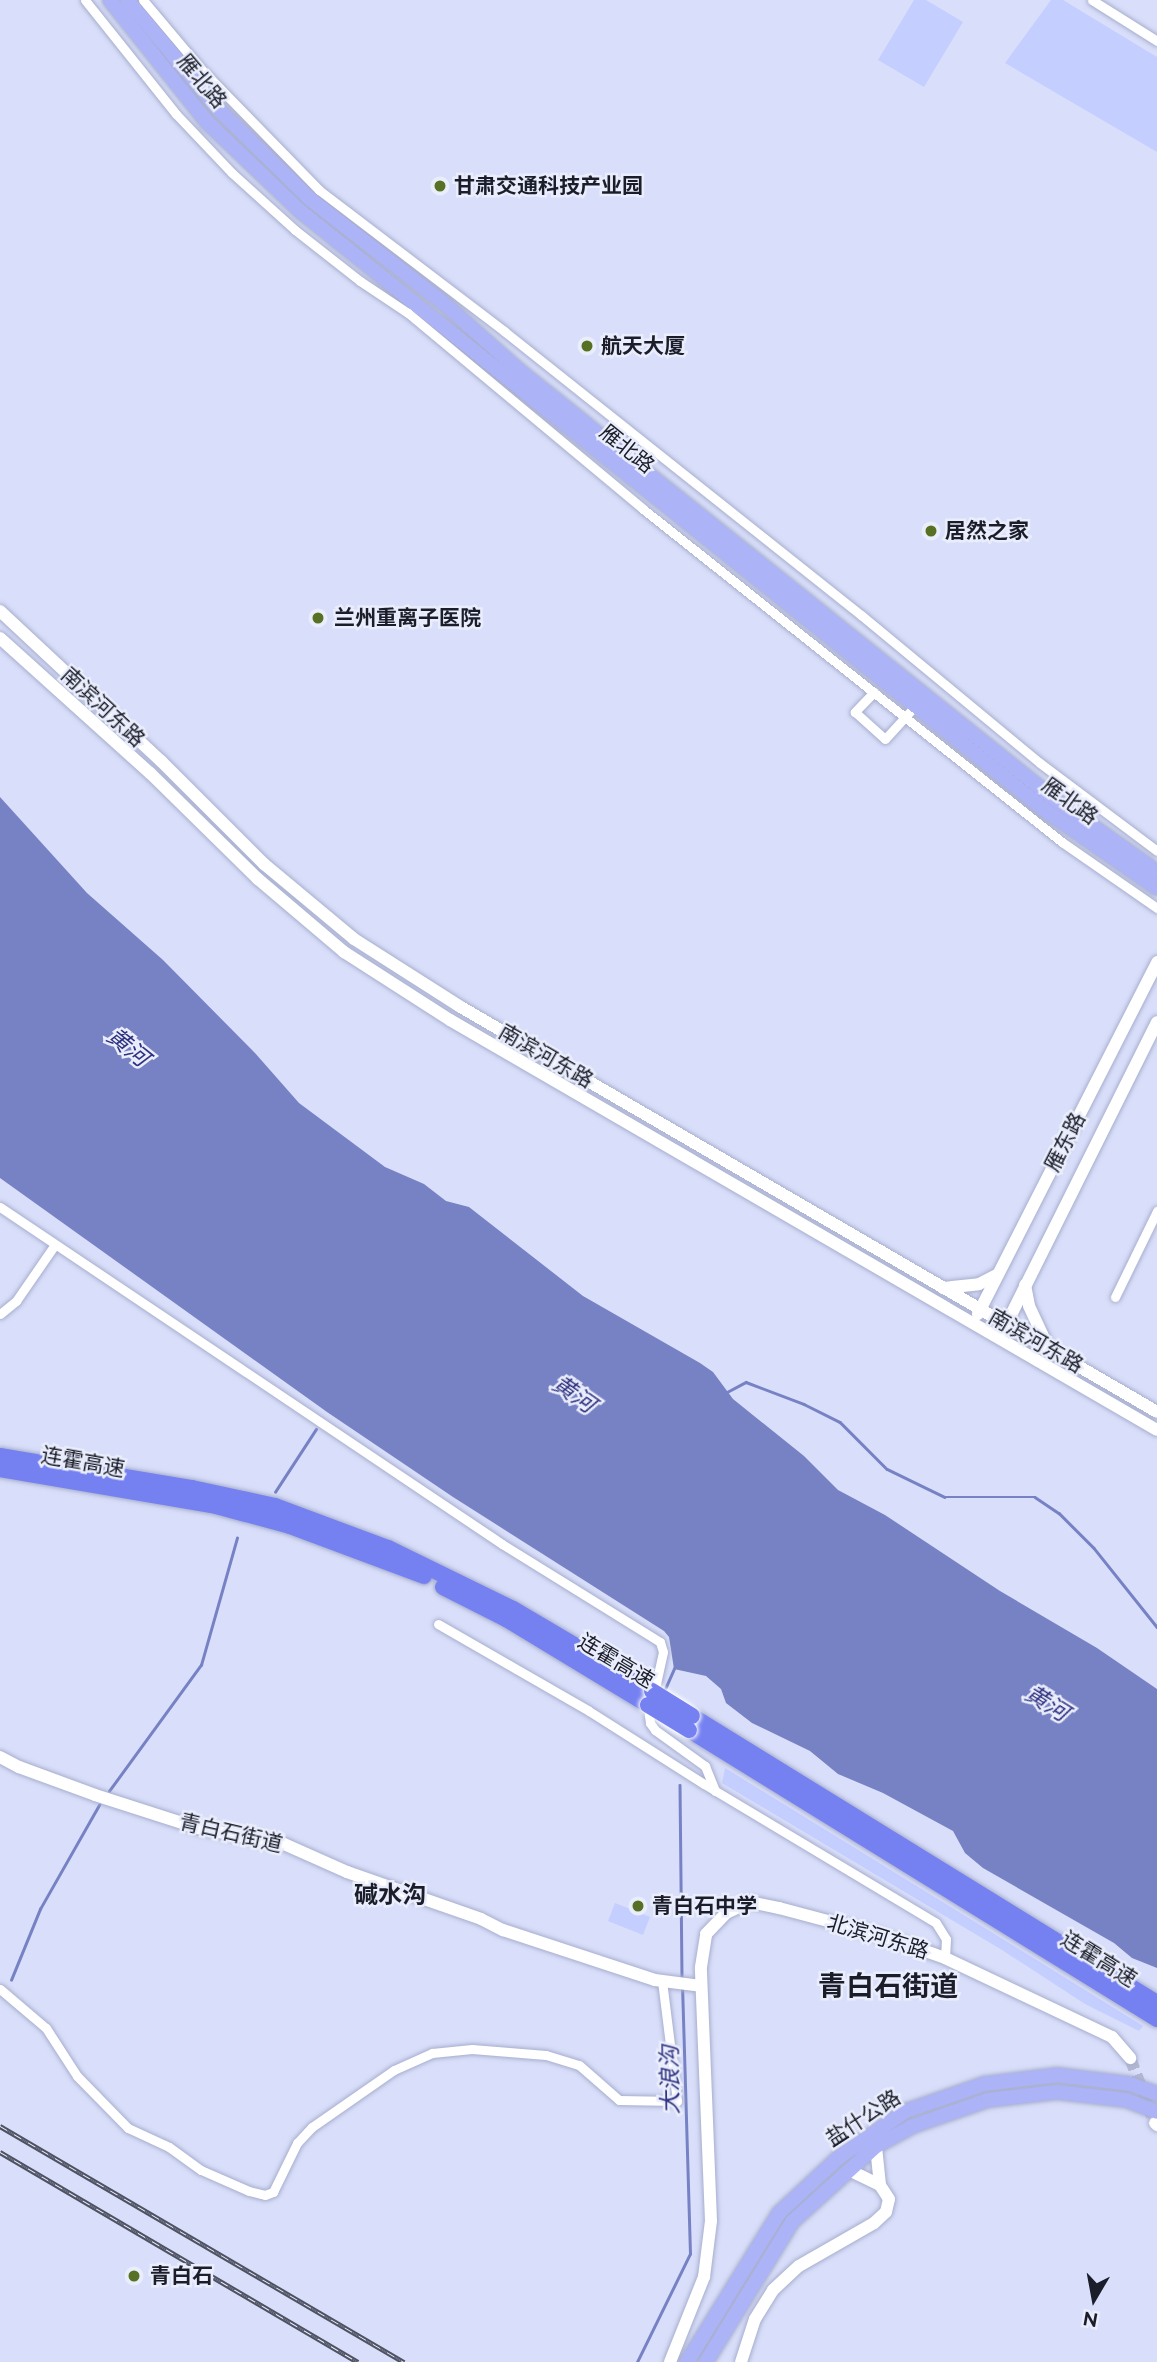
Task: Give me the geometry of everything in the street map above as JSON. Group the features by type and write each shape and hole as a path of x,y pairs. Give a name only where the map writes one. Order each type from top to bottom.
{"highway":[{"name":"连霍高速","path":"0,1456 192,1488 275,1506 388,1548 513,1609 650,1698 1157,2003"},
{"name":"连霍高速","path":"0,1469 216,1506 290,1527 402,1567 506,1619 650,1698"},
{"name":"连霍高速","path":"691,1723 1157,2019"}],"main road":[{"name":"雁北路","path":"110,0 208,122 300,211 438,319 531,400 1045,810 1157,888"},
{"name":"雁北路","path":"127,0 219,110 310,199 442,302 521,372 1054,798 1157,872"},
{"name":"南滨河东路","path":"0,611 161,761 264,864 354,940 459,1006 1157,1412"},
{"name":"南滨河东路","path":"0,638 150,773 257,879 344,952 450,1020 1157,1430"},
{"name":"雁东路","path":"974,1323 1157,962"},
{"name":"雁东路","path":"1000,1337 1157,1022"},
{"path":"628,1121 639,1109"},
{"path":"943,1288 979,1284 998,1275"},
{"path":"1025,1285 1029,1306 1050,1349"},
{"name":"青白石街道","path":"0,1757 19,1767 95,1795 198,1828 284,1844 347,1872 481,1919 503,1930 666,1981 696,1985"},
{"name":"北滨河东路","path":"696,1985 706,1934 726,1913 750,1902 877,1934 945,1958 1112,2037 1130,2058"},
{"path":"670,2362 704,2277 711,2221 705,2005 696,1985"},
{"name":"盐什公路","path":"687,2362 779,2213 838,2158 906,2112 984,2084 1057,2076 1130,2084 1157,2094"},
{"name":"盐什公路","path":"706,2362 792,2222 876,2146 913,2126 988,2100 1057,2092 1126,2099 1156,2120"},
{"path":"741,2362 755,2319 773,2290 799,2266 874,2223 886,2213 889,2199 880,2185 876,2146"},
{"path":"849,2170 880,2185"}],"street":[{"path":"85,0 176,114 232,173 295,230 360,281 408,313 643,509 1062,842 1157,908"},
{"path":"143,0 202,70 319,190 504,331 861,615 1040,763 1157,851"},
{"path":"1092,0 1157,41"},
{"path":"874,692 855,712 885,739 916,705"},
{"path":"0,1207 54,1246 502,1544 660,1642 663,1652 649,1715 650,1723 655,1730 705,1766 715,1791"},
{"path":"1115,1297 1157,1212"},
{"path":"0,1314 16,1301 54,1246"},
{"path":"438,1624 578,1704 715,1791 936,1923 947,1939 945,1958"},
{"path":"0,1989 46,2028 77,2076 128,2128 169,2147 201,2170 248,2191 265,2195 273,2192 297,2143 312,2127 394,2070 432,2053 472,2049 546,2055 579,2065 620,2100 677,2101 666,1981"}],"shaded area":[{"path":"914,0 926,0 963,22 924,87 878,60"},
{"path":"1051,0 1063,0 1157,57 1157,152 1005,63"},
{"path":"725,1768 1143,2026 1139,2031 1085,2004 1002,1950 722,1783"},
{"path":"615,1903 650,1917 643,1935 608,1921"}],"water":[{"name":"黄河","path":"0,797 87,893 163,960 255,1053 299,1103 385,1167 424,1184 446,1201 469,1207 583,1296 713,1372 733,1399 804,1456 838,1490 885,1515 1000,1591 1097,1648 1157,1689 1157,1968 1132,1958 1114,1943 983,1868 965,1853 953,1831 883,1793 838,1774 810,1751 752,1723 726,1703 721,1689 706,1676 674,1669 669,1637 664,1631 453,1497 327,1412 0,1178"}],"waterway":[{"path":"727,1392 746,1382 804,1404 840,1422 887,1469 945,1497 1035,1497 1059,1513 1094,1548 1157,1627"},
{"path":"275,1492 316,1429"},
{"path":"109,1791 201,1665 237,1538"},
{"name":"大浪沟","path":"665,1689 675,1667"},
{"name":"大浪沟","path":"680,1785 682,1979"},
{"path":"11,1980 40,1909 99,1805"},
{"name":"大浪沟","path":"637,2362 690,2254 682,1989"}],"tunnel":[{"path":"1130,2058 1152,2116"}],"railway":[{"path":"0,2126 404,2362"},
{"path":"0,2152 358,2362"}],"place":[{"name":"甘肃交通科技产业园","path":"440,186"},
{"name":"航天大厦","path":"587,346"},
{"name":"居然之家","path":"931,531"},
{"name":"兰州重离子医院","path":"318,618"},
{"name":"青白石中学","path":"638,1906"},
{"name":"青白石","path":"134,2276"}],"district":[{"name":"碱水沟","path":"390,1895"},
{"name":"青白石街道","path":"888,1987"}]}
